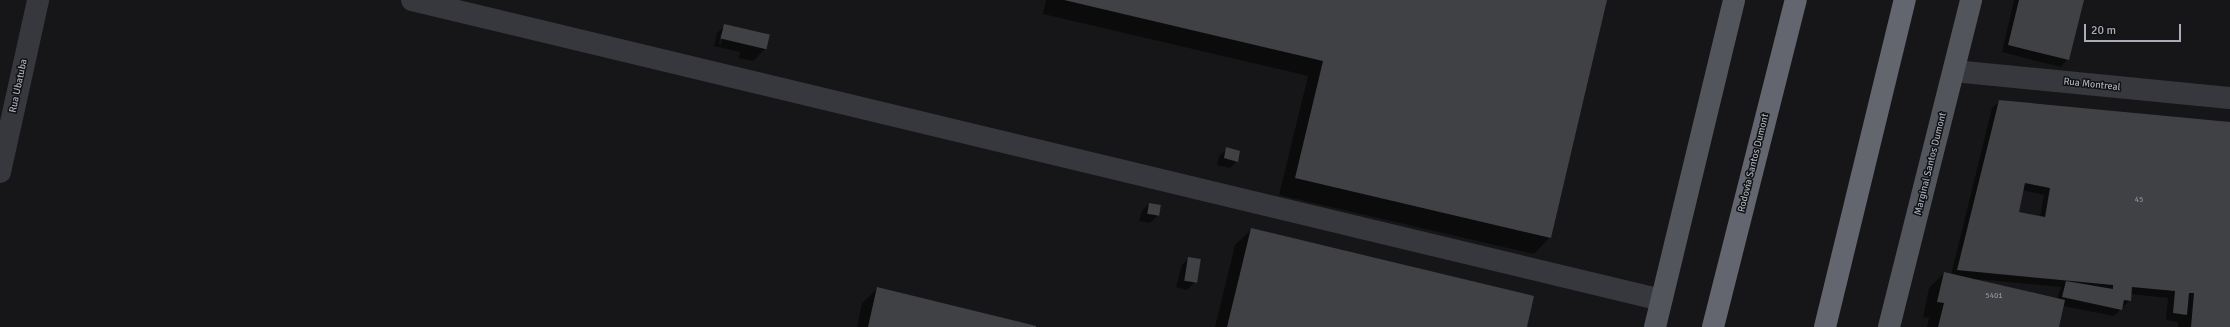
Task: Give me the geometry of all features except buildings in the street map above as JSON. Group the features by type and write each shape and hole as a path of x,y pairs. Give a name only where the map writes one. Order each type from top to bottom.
{"highway":[{"name":"Rodovia Santos Dumont","path":"1713,327 1796,0"},
{"path":"1826,327 1904,0"}],"main road":[{"path":"1655,327 1734,0"},
{"name":"Marginal Santos Dumont","path":"1889,327 1972,0"}],"street":[{"name":"Rua Ubatuba","path":"0,172 38,0"},
{"path":"412,0 1662,300"},
{"name":"Rua Montreal","path":"1954,71 2230,98"}]}
